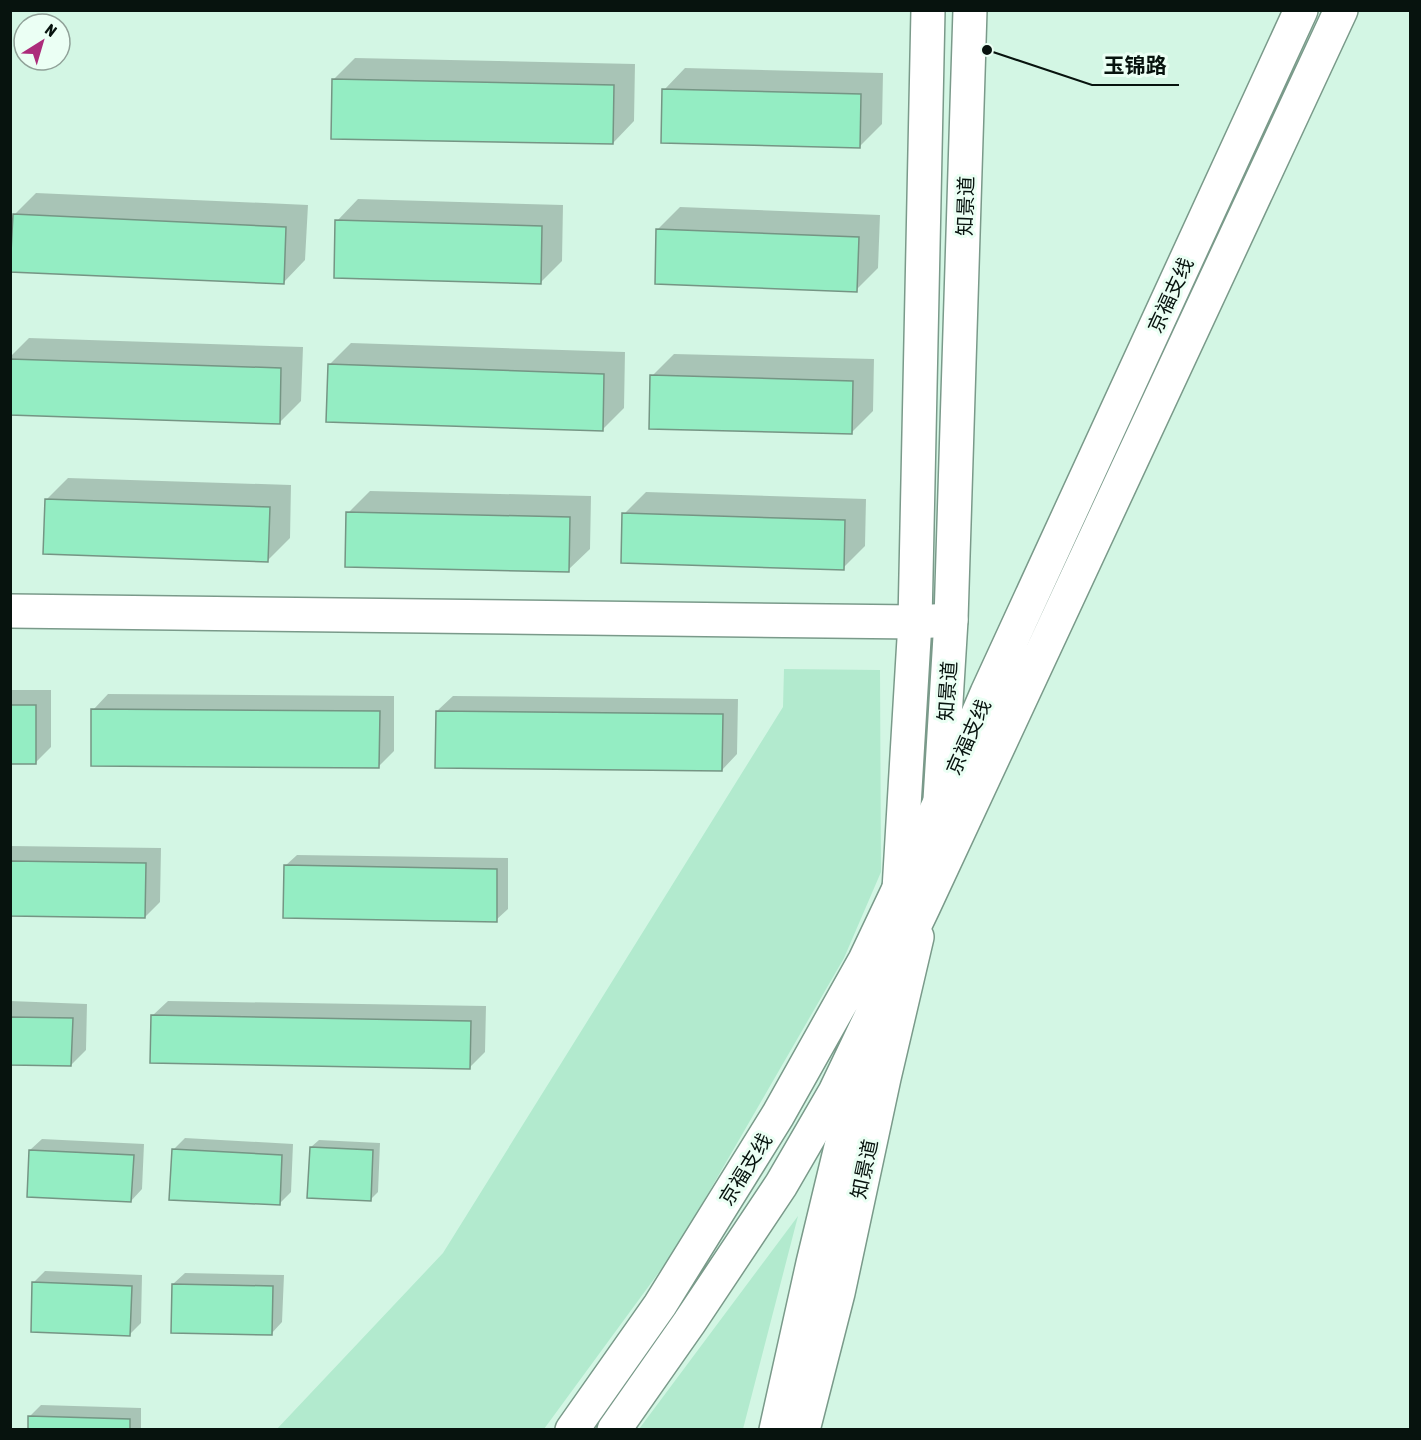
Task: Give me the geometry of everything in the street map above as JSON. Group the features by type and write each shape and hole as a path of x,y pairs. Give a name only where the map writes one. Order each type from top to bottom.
{"main road":[{"name":"知景道","path":"803,1430 838,1293 884,1078 911,898 928,10"},
{"name":"知景道","path":"911,898 940,802 951,620 970,10"},
{"name":"京福支线","path":"940,802 987,693 1301,10"},
{"name":"京福支线","path":"614,1430 781,1185 835,1092 874,1011 911,898 1341,10"},
{"path":"10,611 915,622 951,620"},
{"name":"京福支线","path":"572,1430 660,1305 778,1115 865,960 911,898"},
{"name":"知景道","path":"776,1430 813,1263 874,1011"}],"green space":[{"path":"784,669 880,670 881,872 844,958 676,1249 544,1429 276,1430 443,1253 783,707"},
{"path":"798,1216 743,1429 639,1429"}],"building":[{"path":"332,79 614,85 613,144 331,139"},
{"path":"662,89 861,94 860,148 661,143"},
{"path":"13,214 286,227 284,284 10,272"},
{"path":"335,220 542,226 541,284 334,278"},
{"path":"656,229 859,237 857,292 655,284"},
{"path":"10,359 281,368 280,424 10,415"},
{"path":"328,364 604,374 603,431 326,422"},
{"path":"650,375 853,381 852,434 649,429"},
{"path":"45,499 270,507 268,562 43,554"},
{"path":"346,512 570,517 569,572 345,567"},
{"path":"622,513 845,520 844,570 621,563"},
{"path":"10,705 36,705 36,764 10,764"},
{"path":"91,709 380,711 379,768 91,766"},
{"path":"436,711 723,714 722,771 435,768"},
{"path":"10,861 146,863 145,918 10,916"},
{"path":"284,865 497,869 497,922 283,918"},
{"path":"151,1015 471,1021 470,1069 150,1063"},
{"path":"10,1017 73,1018 71,1066 10,1065"},
{"path":"310,1147 373,1150 371,1201 307,1198"},
{"path":"172,1149 282,1155 280,1205 169,1200"},
{"path":"29,1150 134,1155 131,1202 27,1197"},
{"path":"32,1282 132,1286 130,1336 31,1332"},
{"path":"172,1284 273,1286 272,1335 171,1333"},
{"path":"28,1416 130,1419 130,1430 28,1430"}],"place":[{"name":"玉锦路","path":"987,50"}]}
